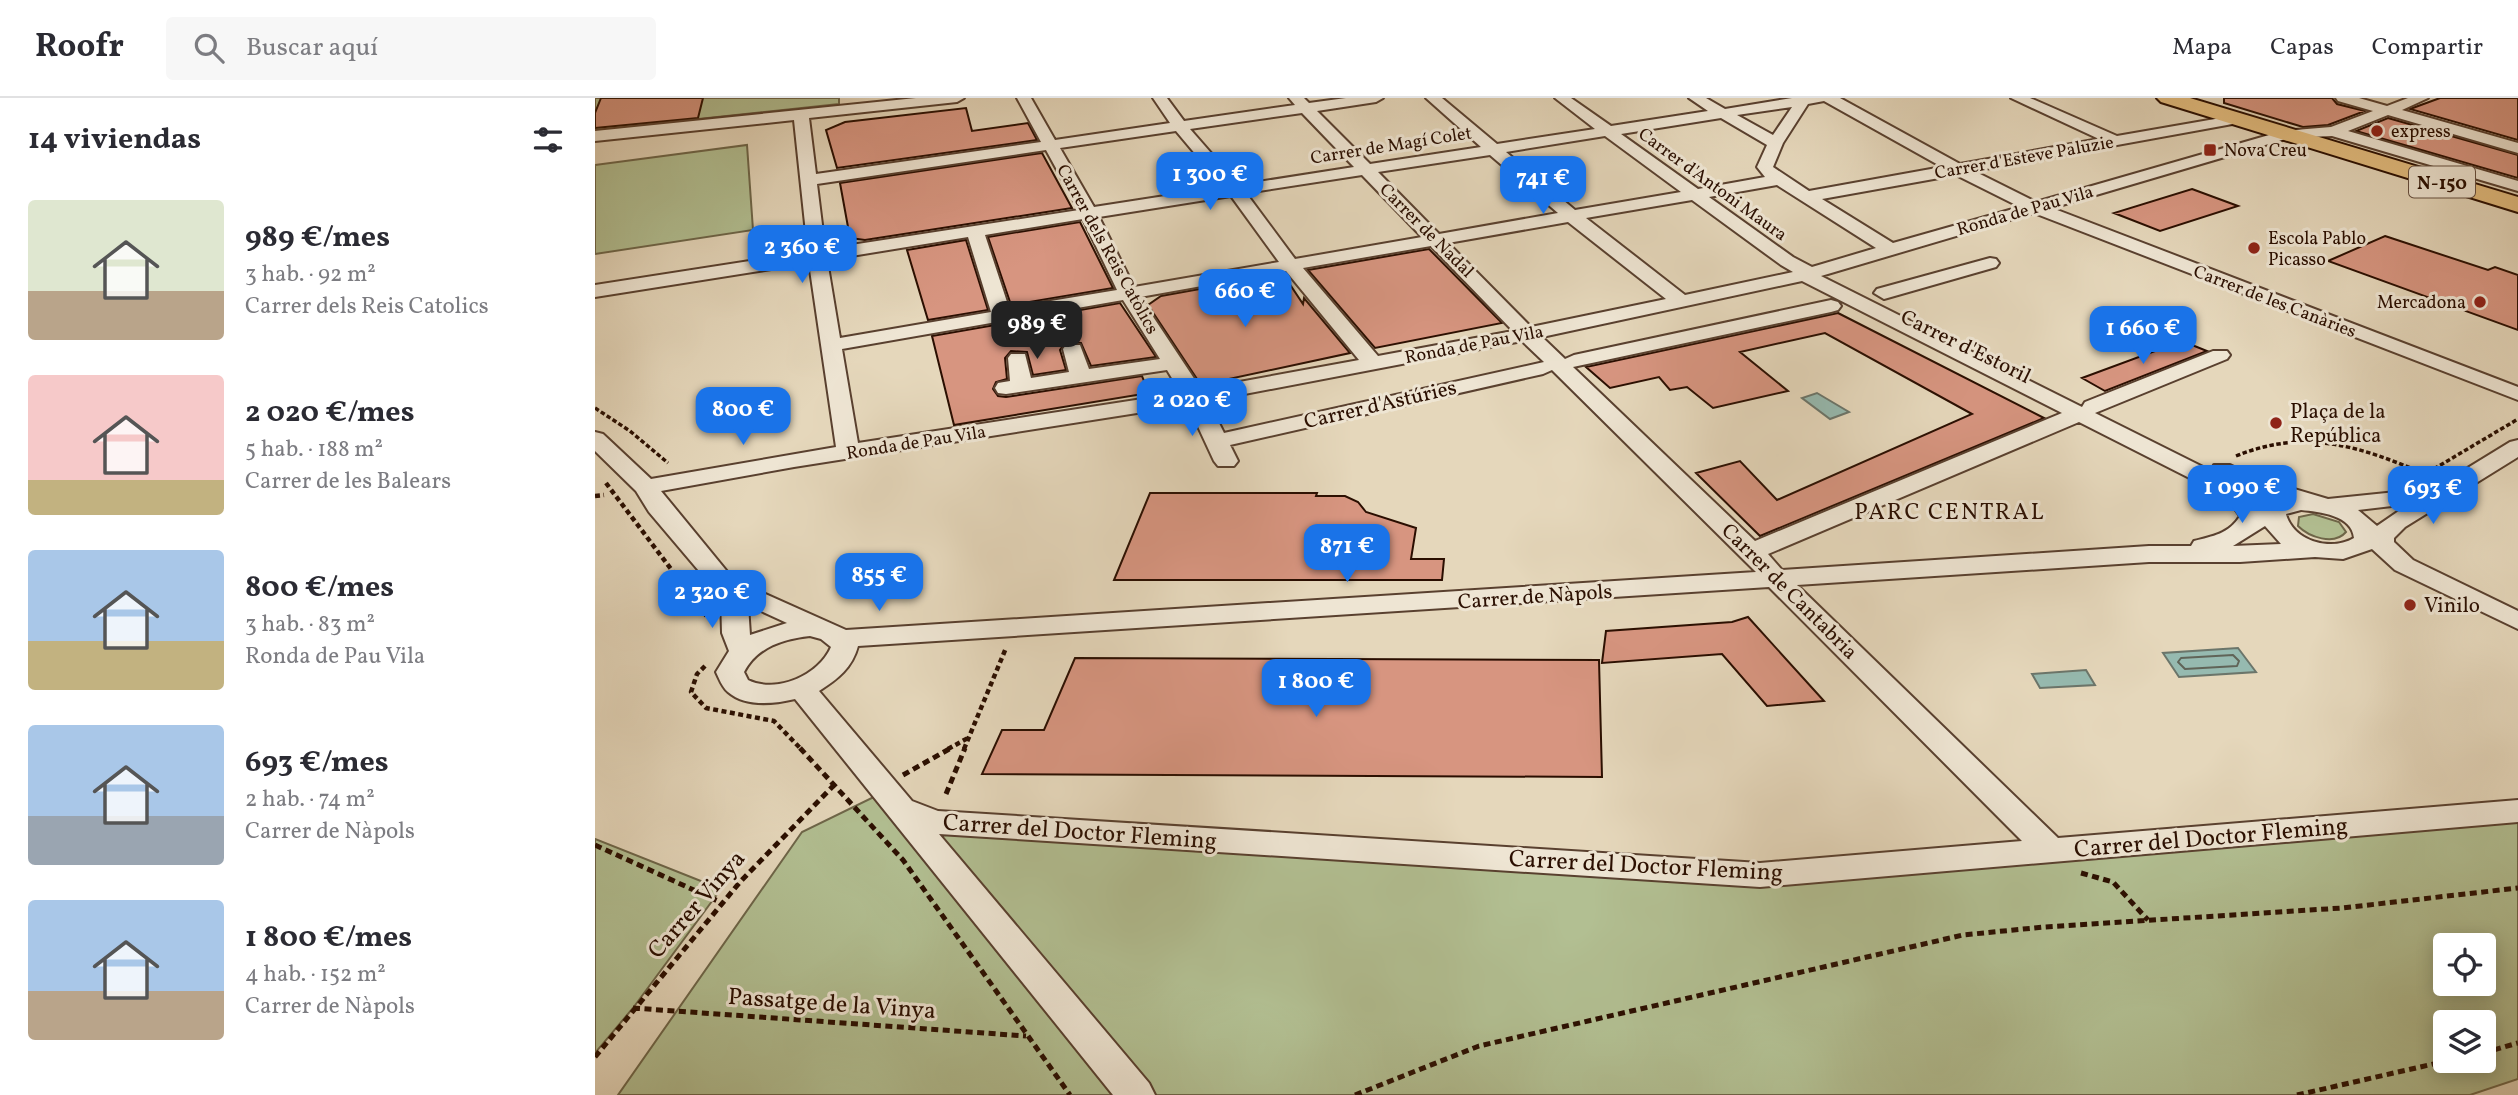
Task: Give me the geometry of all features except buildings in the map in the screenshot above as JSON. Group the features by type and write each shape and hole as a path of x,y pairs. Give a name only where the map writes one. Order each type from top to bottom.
{"main road":[{"name":"N-150","path":"2168,98 2518,205"}],"street":[{"path":"595,136 957,98"},
{"name":"Carrer dels Reis Catòlics","path":"1024,98 1088,211 1129,295 1195,397 1222,451"},
{"path":"1160,98 1179,127 1234,189 1292,267 1373,363"},
{"path":"808,180 1179,127 1301,103 1376,98"},
{"path":"1433,98 1573,217 1681,301"},
{"name":"Carrer d'Antoni Maura","path":"1562,98 1787,261 1810,273"},
{"path":"1696,98 1775,143"},
{"path":"1829,98 1957,169 2033,207"},
{"path":"2018,98 2115,141"},
{"path":"2343,98 2518,148"},
{"path":"2333,131 2421,98"},
{"path":"1812,99 1775,143 1765,167 1766,171 1889,249"},
{"name":"Carrer de Magí Colet","path":"595,291 1088,211 1812,99"},
{"name":"Carrer de Nadal","path":"1301,103 1527,334"},
{"path":"801,115 817,256 848,452"},
{"name":"Carrer d'Esteve Paluzie","path":"1809,196 2238,119"},
{"path":"2485,138 2507,130"},
{"path":"2333,131 2518,186"},
{"name":"Ronda de Pau Vila","path":"646,487 1195,397 1527,334 1810,273 2288,135 2333,131"},
{"path":"833,345 1292,267 1782,179"},
{"name":"Carrer de les Canàries","path":"2033,207 2518,394"},
{"path":"975,230 1002,316"},
{"path":"1884,293 1990,263"},
{"name":"Carrer d'Estoril","path":"1810,273 2087,410 2246,482 2353,517 2364,527"},
{"path":"1574,361 1831,306"},
{"name":"Carrer de Cantabria","path":"1527,334 1752,552 1777,580 2050,850"},
{"path":"1073,349 1081,377"},
{"path":"1752,552 2220,355"},
{"path":"1019,358 1014,386 1174,363"},
{"name":"Carrer d'Astúries","path":"1222,451 1543,368"},
{"name":"Carrer d'Estoril","path":"2087,410 2235,492 2263,520 2292,540 2318,549"},
{"path":"595,439 646,487 658,507 734,596 736,633 743,651"},
{"path":"2382,546 2381,536 2385,531 2518,447"},
{"path":"2317,504 2415,497 2450,489"},
{"name":"Carrer de Nàpols","path":"2149,554 2225,541 2263,520 2280,507 2317,504"},
{"path":"2364,527 2404,565 2518,621"},
{"name":"Carrer de Nàpols","path":"835,644 920,634 2149,554 2240,554 2318,549 2335,551 2360,547 2367,541 2364,527"},
{"path":"724,585 835,644"},
{"path":"810,628 835,644 823,677 801,688 766,694 739,688 732,681 730,671 743,651 774,634 810,628"},
{"path":"801,688 1136,1095"},
{"name":"Carrer del Doctor Fleming","path":"901,809 935,822 974,827 1760,875 2518,811"}],"path":[{"path":"595,408 630,430 665,463 673,464"},
{"path":"2416,480 2518,419"},
{"path":"2214,467 2256,446 2303,440 2366,450 2425,474"},
{"path":"600,474 710,621"},
{"path":"595,496 604,495"},
{"path":"946,794 1008,644"},
{"path":"715,656 697,674 691,692 706,708 775,721 835,784 903,860 1070,1095"},
{"path":"902,775 969,738"},
{"name":"Carrer Vinya","path":"595,1057 720,902 835,784"},
{"path":"595,845 720,902"},
{"path":"2050,850 2070,870 2113,882 2148,920"},
{"path":"1355,1095 1479,1046 1963,935 2342,908 2518,888"},
{"name":"Passatge de la Vinya","path":"633,1008 1027,1037"},
{"path":"2496,1049 2518,1043"},
{"path":"2297,1095 2433,1064"}],"green space":[{"path":"595,98 839,98 839,104 595,130"},
{"path":"747,145 753,230 595,254 595,165"},
{"path":"2313,514 2339,522 2346,532 2335,539 2308,534 2298,526 2299,517"},
{"path":"884,792 901,809 1760,875 2518,811 2518,1079 2470,1095 618,1095 802,832"},
{"path":"595,839 721,889 633,1008 595,1053"}],"water":[{"path":"1817,393 1849,412 1830,419 1802,398"},
{"path":"2238,648 2256,672 2179,677 2163,653"},
{"path":"2086,670 2095,685 2040,688 2032,674"}],"place":[{"name":"express","path":"2377,131"},
{"name":"Nova Creu","path":"2210,150"},
{"name":"Escola Pablo Picasso","path":"2254,248"},
{"name":"Mercadona","path":"2480,302"},
{"name":"Plaça de la República","path":"2276,423"},
{"name":"Vinilo","path":"2410,605"}],"district":[{"name":"PARC CENTRAL","path":"1950,511"}]}
